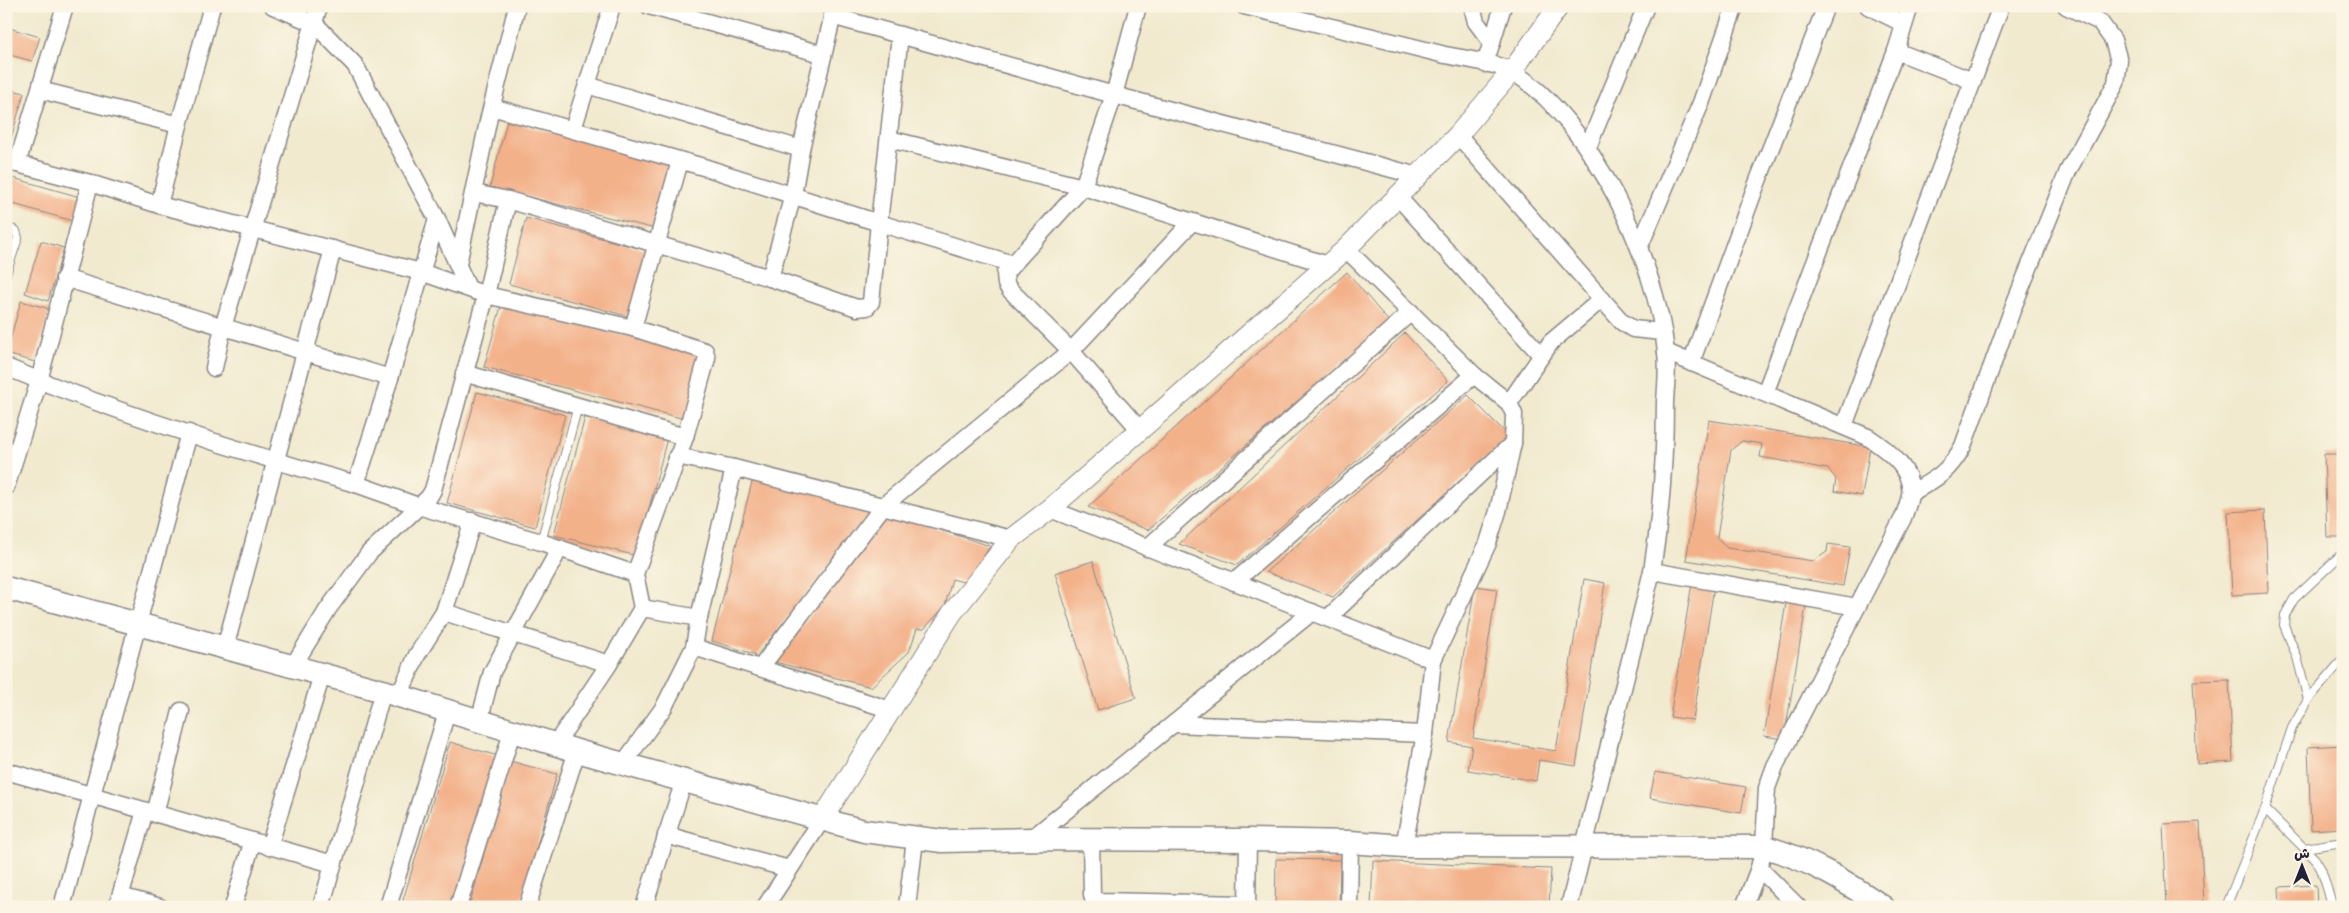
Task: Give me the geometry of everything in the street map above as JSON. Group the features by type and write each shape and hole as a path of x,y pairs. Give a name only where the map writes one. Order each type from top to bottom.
{"main road":[{"path":"6,588 391,694 555,745 684,780 821,821 915,839 942,841 1031,839 1248,840 1350,842 1404,846 1584,848 1690,845 1761,857 1789,853 1835,875 1880,906"}],"street":[{"path":"65,6 40,90 12,162 90,183 159,205 421,272 486,295 633,328 706,352 707,358 685,437 634,574 642,608 609,664 555,745"},
{"path":"159,205 212,6"},
{"path":"273,6 315,24 355,65 436,219 468,288"},
{"path":"214,368 223,327 319,6"},
{"path":"458,264 492,107 517,6"},
{"path":"573,129 612,6"},
{"path":"649,6 822,54"},
{"path":"1138,6 1114,95 1083,187 1005,273 1006,284 1009,289 1071,351 1140,430"},
{"path":"1472,6 1476,22 1492,43"},
{"path":"1485,64 1503,6"},
{"path":"765,907 952,613 1011,539 1050,509 1346,249 1458,135 1512,71 1559,6"},
{"path":"1588,147 1646,6"},
{"path":"1639,248 1701,103 1735,6"},
{"path":"1691,363 1754,191 1826,6"},
{"path":"1868,6 1904,24"},
{"path":"1765,393 1896,51 1910,6"},
{"path":"1844,426 2000,6"},
{"path":"1911,493 1937,478 1948,469 1964,446 2014,305 2068,171 2116,82 2119,61 2113,40 2100,22 2066,6"},
{"path":"1252,7 1512,71 1552,104 1588,147 1615,194 1639,248 1655,300 1666,352 1665,436 1661,510 1652,571 1569,907"},
{"path":"770,278 793,195 822,54 834,11 900,35 1114,95 1418,176"},
{"path":"474,193 508,200 770,278 857,308 868,307 872,296 900,35"},
{"path":"1896,51 1973,81"},
{"path":"587,85 801,149"},
{"path":"40,90 179,125"},
{"path":"492,107 573,129 793,195 1013,264"},
{"path":"1458,135 1622,322 1633,329 1662,332"},
{"path":"889,139 1083,187 1328,265"},
{"path":"633,328 680,161"},
{"path":"6,487 39,381 90,183"},
{"path":"1398,197 1541,355"},
{"path":"293,666 328,609 369,553 429,497 437,481 486,295 508,200"},
{"path":"356,484 390,378 436,219"},
{"path":"761,667 884,506 1071,351 1192,222"},
{"path":"225,648 333,249"},
{"path":"1346,249 1474,375 1509,403 1514,414 1513,443 1498,511 1488,543 1432,660 1425,734 1404,846"},
{"path":"64,278 390,378"},
{"path":"1509,403 1551,342 1602,299"},
{"path":"1147,548 1411,312"},
{"path":"1666,352 1868,437 1893,454 1906,473 1911,493 1903,518 1775,766 1767,788 1761,857 1744,907"},
{"path":"6,367 39,381 189,433 275,461 356,484 418,506 542,542 634,574"},
{"path":"464,373 685,437"},
{"path":"1234,582 1474,375"},
{"path":"62,907 189,433"},
{"path":"1328,618 1513,443"},
{"path":"677,456 734,468 1011,539"},
{"path":"623,764 664,707 694,647 734,468"},
{"path":"1050,509 1432,660"},
{"path":"321,907 333,864 391,694 444,612 473,521"},
{"path":"479,722 492,672 560,548"},
{"path":"1652,571 1857,607"},
{"path":"642,608 699,618"},
{"path":"444,612 609,664"},
{"path":"1031,839 1312,612"},
{"path":"694,647 891,710"},
{"path":"269,847 322,675"},
{"path":"160,907 119,901 150,813 181,711"},
{"path":"388,907 447,712"},
{"path":"1174,724 1425,734"},
{"path":"458,907 512,732"},
{"path":"527,907 577,751"},
{"path":"6,771 252,843 333,864"},
{"path":"644,907 684,780"},
{"path":"666,835 789,869"},
{"path":"907,907 915,839"},
{"path":"1091,839 1093,899 1098,901 1247,905 1248,840"},
{"path":"1349,907 1350,842"},
{"path":"233,907 252,843"},
{"path":"1761,857 1798,907"}],"lane":[{"path":"6,227 16,232 18,238 6,274"},
{"path":"542,542 578,405"},
{"path":"2308,700 2297,657 2284,625 2285,615 2294,598 2343,553"},
{"path":"2226,907 2264,809 2292,728 2308,700 2343,659"},
{"path":"2264,809 2315,859 2321,869 2332,907"},
{"path":"2304,848 2343,842"}],"building":[{"path":"6,27 40,37 32,61 6,54"},
{"path":"6,88 24,93 9,146 6,145"},
{"path":"507,121 676,165 659,230 490,187"},
{"path":"6,176 80,197 73,221 6,202"},
{"path":"526,218 649,251 631,317 509,284"},
{"path":"41,241 64,248 48,301 25,293"},
{"path":"1347,272 1389,322 1148,530 1088,507"},
{"path":"21,301 50,309 35,362 6,354"},
{"path":"502,303 705,356 688,420 484,367"},
{"path":"1405,333 1448,381 1237,565 1179,544"},
{"path":"477,392 565,415 535,527 447,503"},
{"path":"1468,395 1509,436 1333,597 1266,572"},
{"path":"585,417 667,438 637,556 554,535"},
{"path":"1709,420 1870,447 1862,496 1834,491 1836,479 1828,469 1760,457 1762,444 1742,441 1731,450 1717,537 1727,548 1813,561 1827,552 1828,544 1850,547 1843,586 1686,560"},
{"path":"2324,454 2343,454 2343,537 2327,537"},
{"path":"754,474 875,509 757,655 712,641"},
{"path":"2265,510 2268,593 2232,595 2228,512"},
{"path":"888,513 990,546 967,583 952,579 945,606 924,629 917,629 909,652 871,687 775,662"},
{"path":"1093,561 1136,698 1098,710 1055,573"},
{"path":"1584,579 1605,583 1576,766 1539,760 1536,781 1468,770 1472,746 1449,742 1475,586 1497,589 1473,738 1556,751"},
{"path":"1692,583 1714,587 1693,720 1670,717"},
{"path":"1787,597 1807,600 1784,739 1764,736"},
{"path":"2229,680 2233,762 2197,764 2193,681"},
{"path":"450,742 498,756 454,907 401,907"},
{"path":"2343,745 2343,828 2311,830 2308,747"},
{"path":"510,761 557,774 520,907 469,907"},
{"path":"1655,772 1746,787 1741,813 1650,798"},
{"path":"2200,822 2204,905 2167,907 2163,824"},
{"path":"1276,859 1340,860 1339,907 1275,907"},
{"path":"1373,861 1551,869 1549,907 1371,907"},
{"path":"2316,885 2317,907 2280,907 2279,887"}]}
